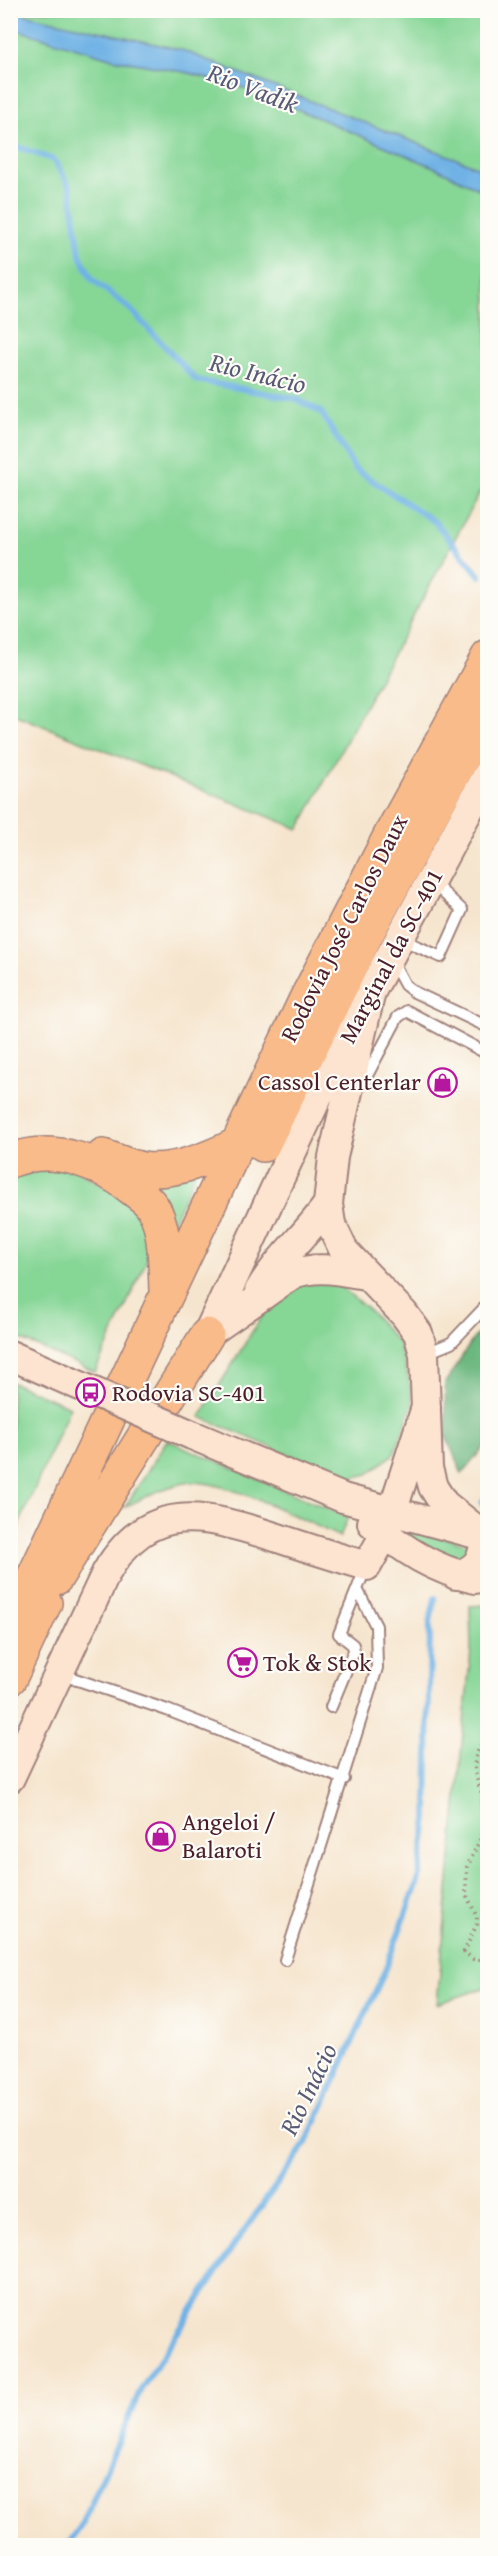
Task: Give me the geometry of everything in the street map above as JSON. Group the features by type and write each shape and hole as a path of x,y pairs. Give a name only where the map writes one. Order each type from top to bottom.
{"highway":[{"name":"Rodovia José Carlos Daux","path":"10,1627 304,1001 348,914 488,657"},
{"name":"Rodovia José Carlos Daux","path":"10,1678 305,1055 365,937 488,710"},
{"path":"10,1136 46,1137 144,1169 170,1168 218,1154 238,1144"},
{"path":"10,1161 36,1154 84,1160 115,1174 152,1205 163,1243 166,1295"},
{"path":"56,1578 207,1335"}],"main road":[{"name":"Marginal da SC-401","path":"207,1335 304,1122 488,774"},
{"path":"370,996 333,1157 328,1204 335,1236 344,1251 404,1314 418,1333 424,1354 428,1468 433,1487 444,1504 486,1537"},
{"path":"254,1299 279,1259 303,1237 328,1204"},
{"path":"207,1335 254,1299 293,1274 308,1269 328,1269 365,1275"},
{"path":"10,1355 371,1512 486,1537"},
{"path":"10,1778 115,1557 127,1543 155,1525 190,1517 217,1520 362,1578 371,1512 402,1474 426,1407"},
{"path":"371,1512 412,1554 456,1575 488,1582"},
{"path":"456,1575 477,1566 483,1556 486,1537"}],"lane":[{"path":"431,881 462,910 441,957 395,948 399,976 414,992 488,1027"},
{"path":"333,1157 365,1077 402,1014 412,1012 488,1054"},
{"path":"424,1354 450,1343 488,1304"},
{"path":"332,1707 353,1656 353,1644 339,1634 362,1578"},
{"path":"285,1960 344,1779 377,1668 376,1626 362,1578"},
{"path":"60,1674 167,1710 344,1779"}],"path":[{"path":"488,1735 478,1750 474,1763 478,1785 488,1810"},
{"path":"488,1823 467,1867 466,1894 477,1917 477,1924 464,1952 473,1959 488,1961"}],"green space":[{"path":"10,11 487,11 487,479 299,829 11,713"},
{"path":"68,1165 137,1206 150,1232 147,1260 95,1372 11,1335 11,1176"},
{"path":"198,1167 166,1237 154,1186"},
{"path":"308,1280 334,1281 372,1313 399,1344 413,1404 394,1454 368,1474 346,1479 200,1417 274,1296"},
{"path":"487,1325 487,1443 462,1474 446,1436 445,1383 473,1339"},
{"path":"11,1382 70,1407 11,1543"},
{"path":"167,1440 348,1517 340,1537 262,1501 219,1486 201,1483 185,1483 170,1487 125,1507"},
{"path":"402,1528 469,1544 469,1552 462,1559 446,1560 436,1556 403,1533"},
{"path":"487,1605 487,1987 437,2004 471,1650 470,1606"}],"water":[{"name":"Rio Vadik","path":"10,11 182,50 487,171 487,193 436,168 257,92 189,73 113,59 11,28"}],"waterway":[{"name":"Rio Inácio","path":"10,144 54,160 70,187 80,255 92,279 130,309 196,380 296,399 321,412 355,469 435,522 480,576"},
{"name":"Rio Inácio","path":"482,1503 488,1497"},
{"name":"Rio Inácio","path":"67,2546 83,2523 140,2391 234,2245 306,2143 383,1975 418,1882 427,1819 430,1622 435,1598"}],"place":[{"name":"Cassol Centerlar","path":"442,1082"},
{"name":"Rodovia SC-401","path":"91,1393"},
{"name":"Tok & Stok","path":"242,1663"},
{"name":"Angeloi / Balaroti","path":"161,1836"}]}
